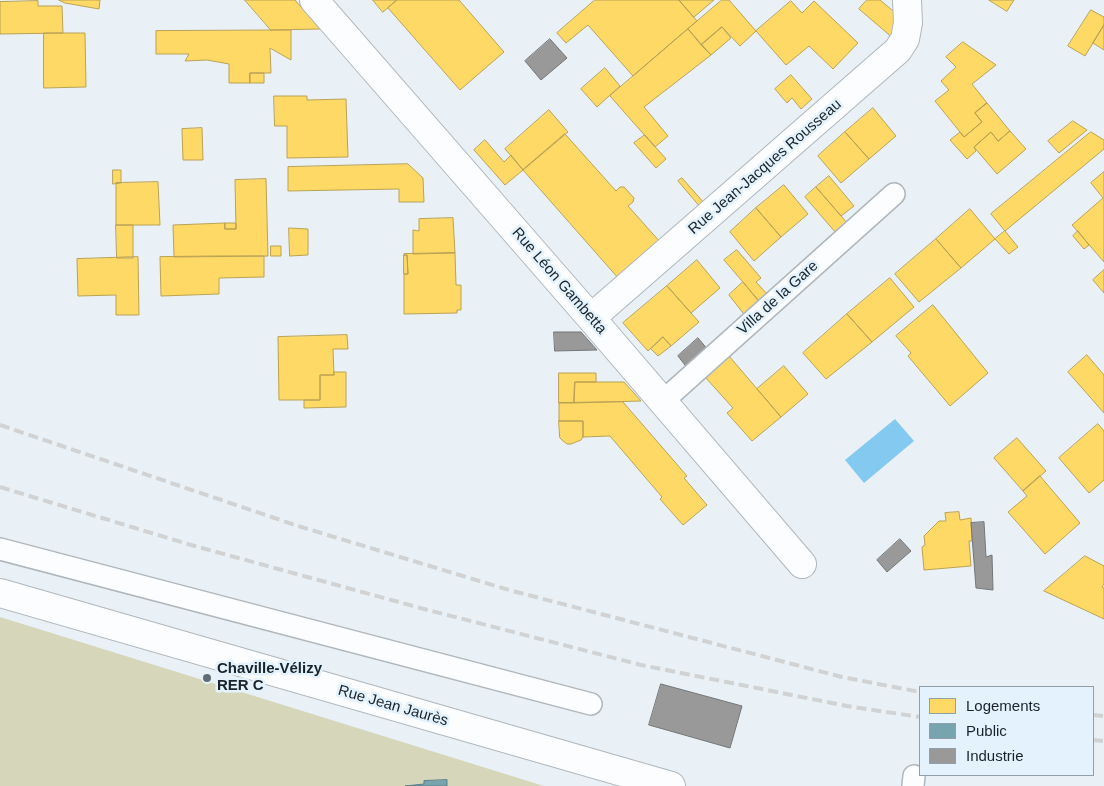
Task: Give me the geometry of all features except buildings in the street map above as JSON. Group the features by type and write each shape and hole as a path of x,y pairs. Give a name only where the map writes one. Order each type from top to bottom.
{"street":[{"name":"Rue Léon Gambetta","path":"314,0 802,564"},
{"name":"Rue Jean-Jacques Rousseau","path":"591,318 898,50 905,39 908,24 906,0"},
{"name":"Rue Jean Jaurès","path":"0,593 610,777 671,786"}],"lane":[{"name":"Villa de la Gare","path":"662,402 894,194"},
{"path":"0,548 591,704"}],"green space":[{"path":"0,617 544,786 0,786"}],"water":[{"path":"895,419 914,441 864,483 845,460"}],"railway":[{"path":"0,425 298,526 509,590 842,677 919,692"},
{"path":"0,487 191,545 424,609 641,665 847,706 919,717"},
{"path":"1094,715 1104,716"},
{"path":"1094,740 1104,741"}],"place":[{"name":"Chaville-Vélizy RER C","path":"207,678"}]}
